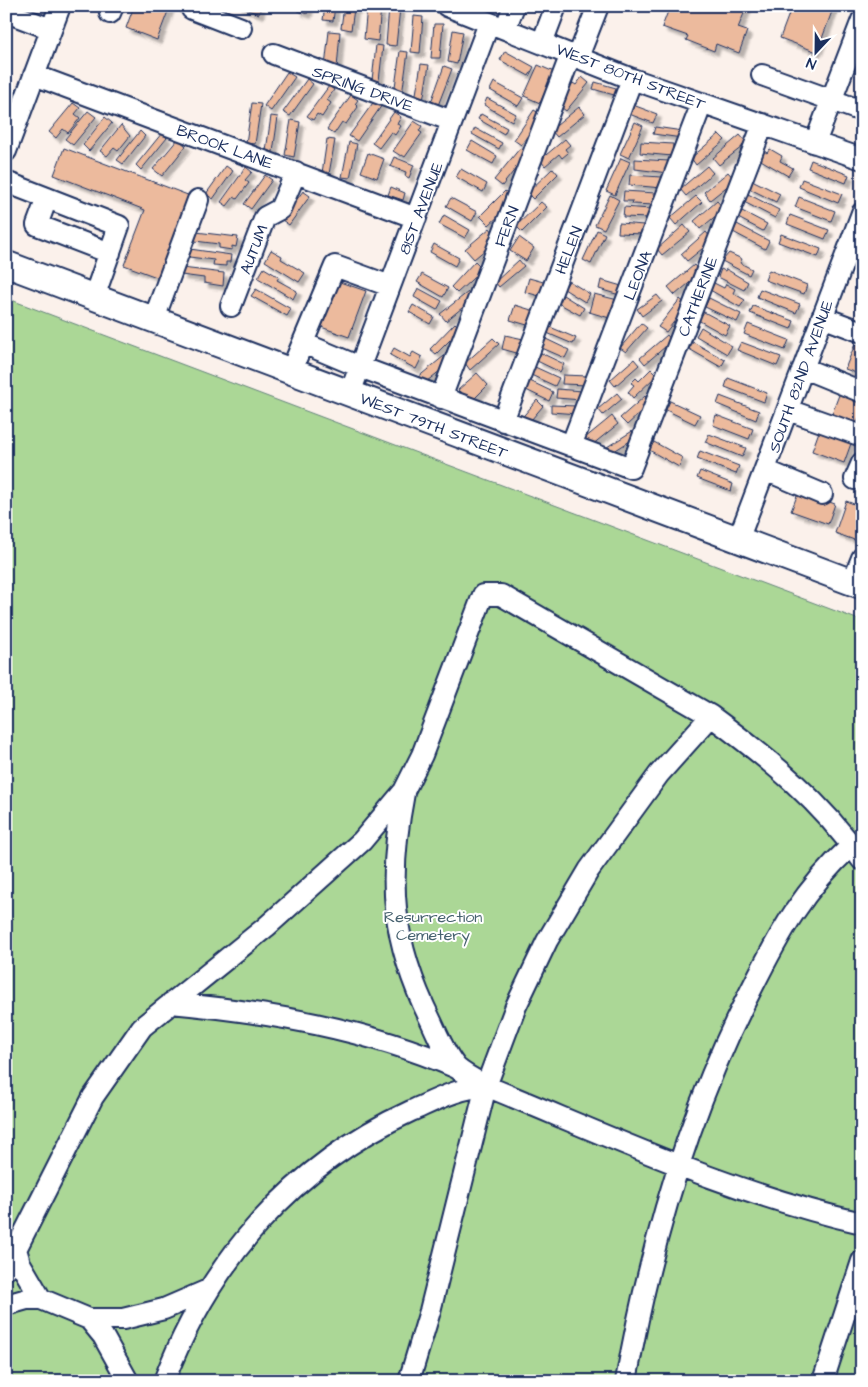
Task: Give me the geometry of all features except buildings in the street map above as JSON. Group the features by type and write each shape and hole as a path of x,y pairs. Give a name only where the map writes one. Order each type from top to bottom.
{"main road":[{"name":"WEST 79TH STREET","path":"6,264 857,585"}],"street":[{"path":"8,142 60,6"},
{"path":"192,6 192,9 242,28"},
{"name":"WEST 80TH STREET","path":"447,6 471,11 497,26 632,79 862,159"},
{"name":"81ST AVENUE","path":"350,393 452,121 497,26 514,6"},
{"path":"542,43 556,6"},
{"name":"FERN","path":"441,398 574,56 598,6"},
{"path":"6,12 51,29"},
{"path":"815,142 862,20"},
{"name":"SPRING DRIVE","path":"274,54 452,121"},
{"path":"762,74 862,111"},
{"name":"BROOK LANE","path":"34,75 416,218"},
{"name":"HELEN","path":"504,421 632,79"},
{"name":"LEONA","path":"571,446 702,103"},
{"name":"CATHERINE","path":"571,446 631,468 763,124"},
{"name":"AUTUM","path":"231,306 265,217 280,209 296,172"},
{"path":"6,182 119,226 94,297"},
{"path":"47,198 38,225 110,253"},
{"path":"154,319 198,200"},
{"name":"SOUTH 82ND AVENUE","path":"738,540 822,316 860,225"},
{"path":"291,371 335,266 390,286"},
{"path":"822,316 862,332"},
{"path":"303,343 360,368 571,446"},
{"path":"803,368 862,392"},
{"path":"788,410 862,436"},
{"path":"765,470 822,494"},
{"path":"857,585 862,558"},
{"path":"6,1268 93,1097 142,1027 266,927 354,848 404,791 422,755 483,595 501,595 711,716 787,774 820,806 857,852 826,869 803,897 774,945 733,1024 707,1082 679,1164 648,1269 626,1381"},
{"path":"409,1381 430,1311 486,1086 516,1006 547,941 589,870 659,774 711,716"},
{"path":"404,791 395,837 393,873 403,950 417,993 457,1068"},
{"path":"171,1003 220,1007 325,1026 416,1051 457,1068 486,1086 735,1186 809,1211 862,1223"},
{"path":"164,1381 219,1271 253,1228 290,1191 336,1153 394,1118 445,1095 466,1088 486,1086"},
{"path":"16,1250 20,1263 41,1299"},
{"path":"823,1381 862,1261"},
{"path":"6,1305 27,1299 41,1299 89,1319 123,1319 164,1309 208,1290"},
{"path":"89,1319 106,1342 128,1381"}],"green space":[{"name":"Resurrection Cemetery","path":"6,298 862,621 862,1381 6,1381"}]}
